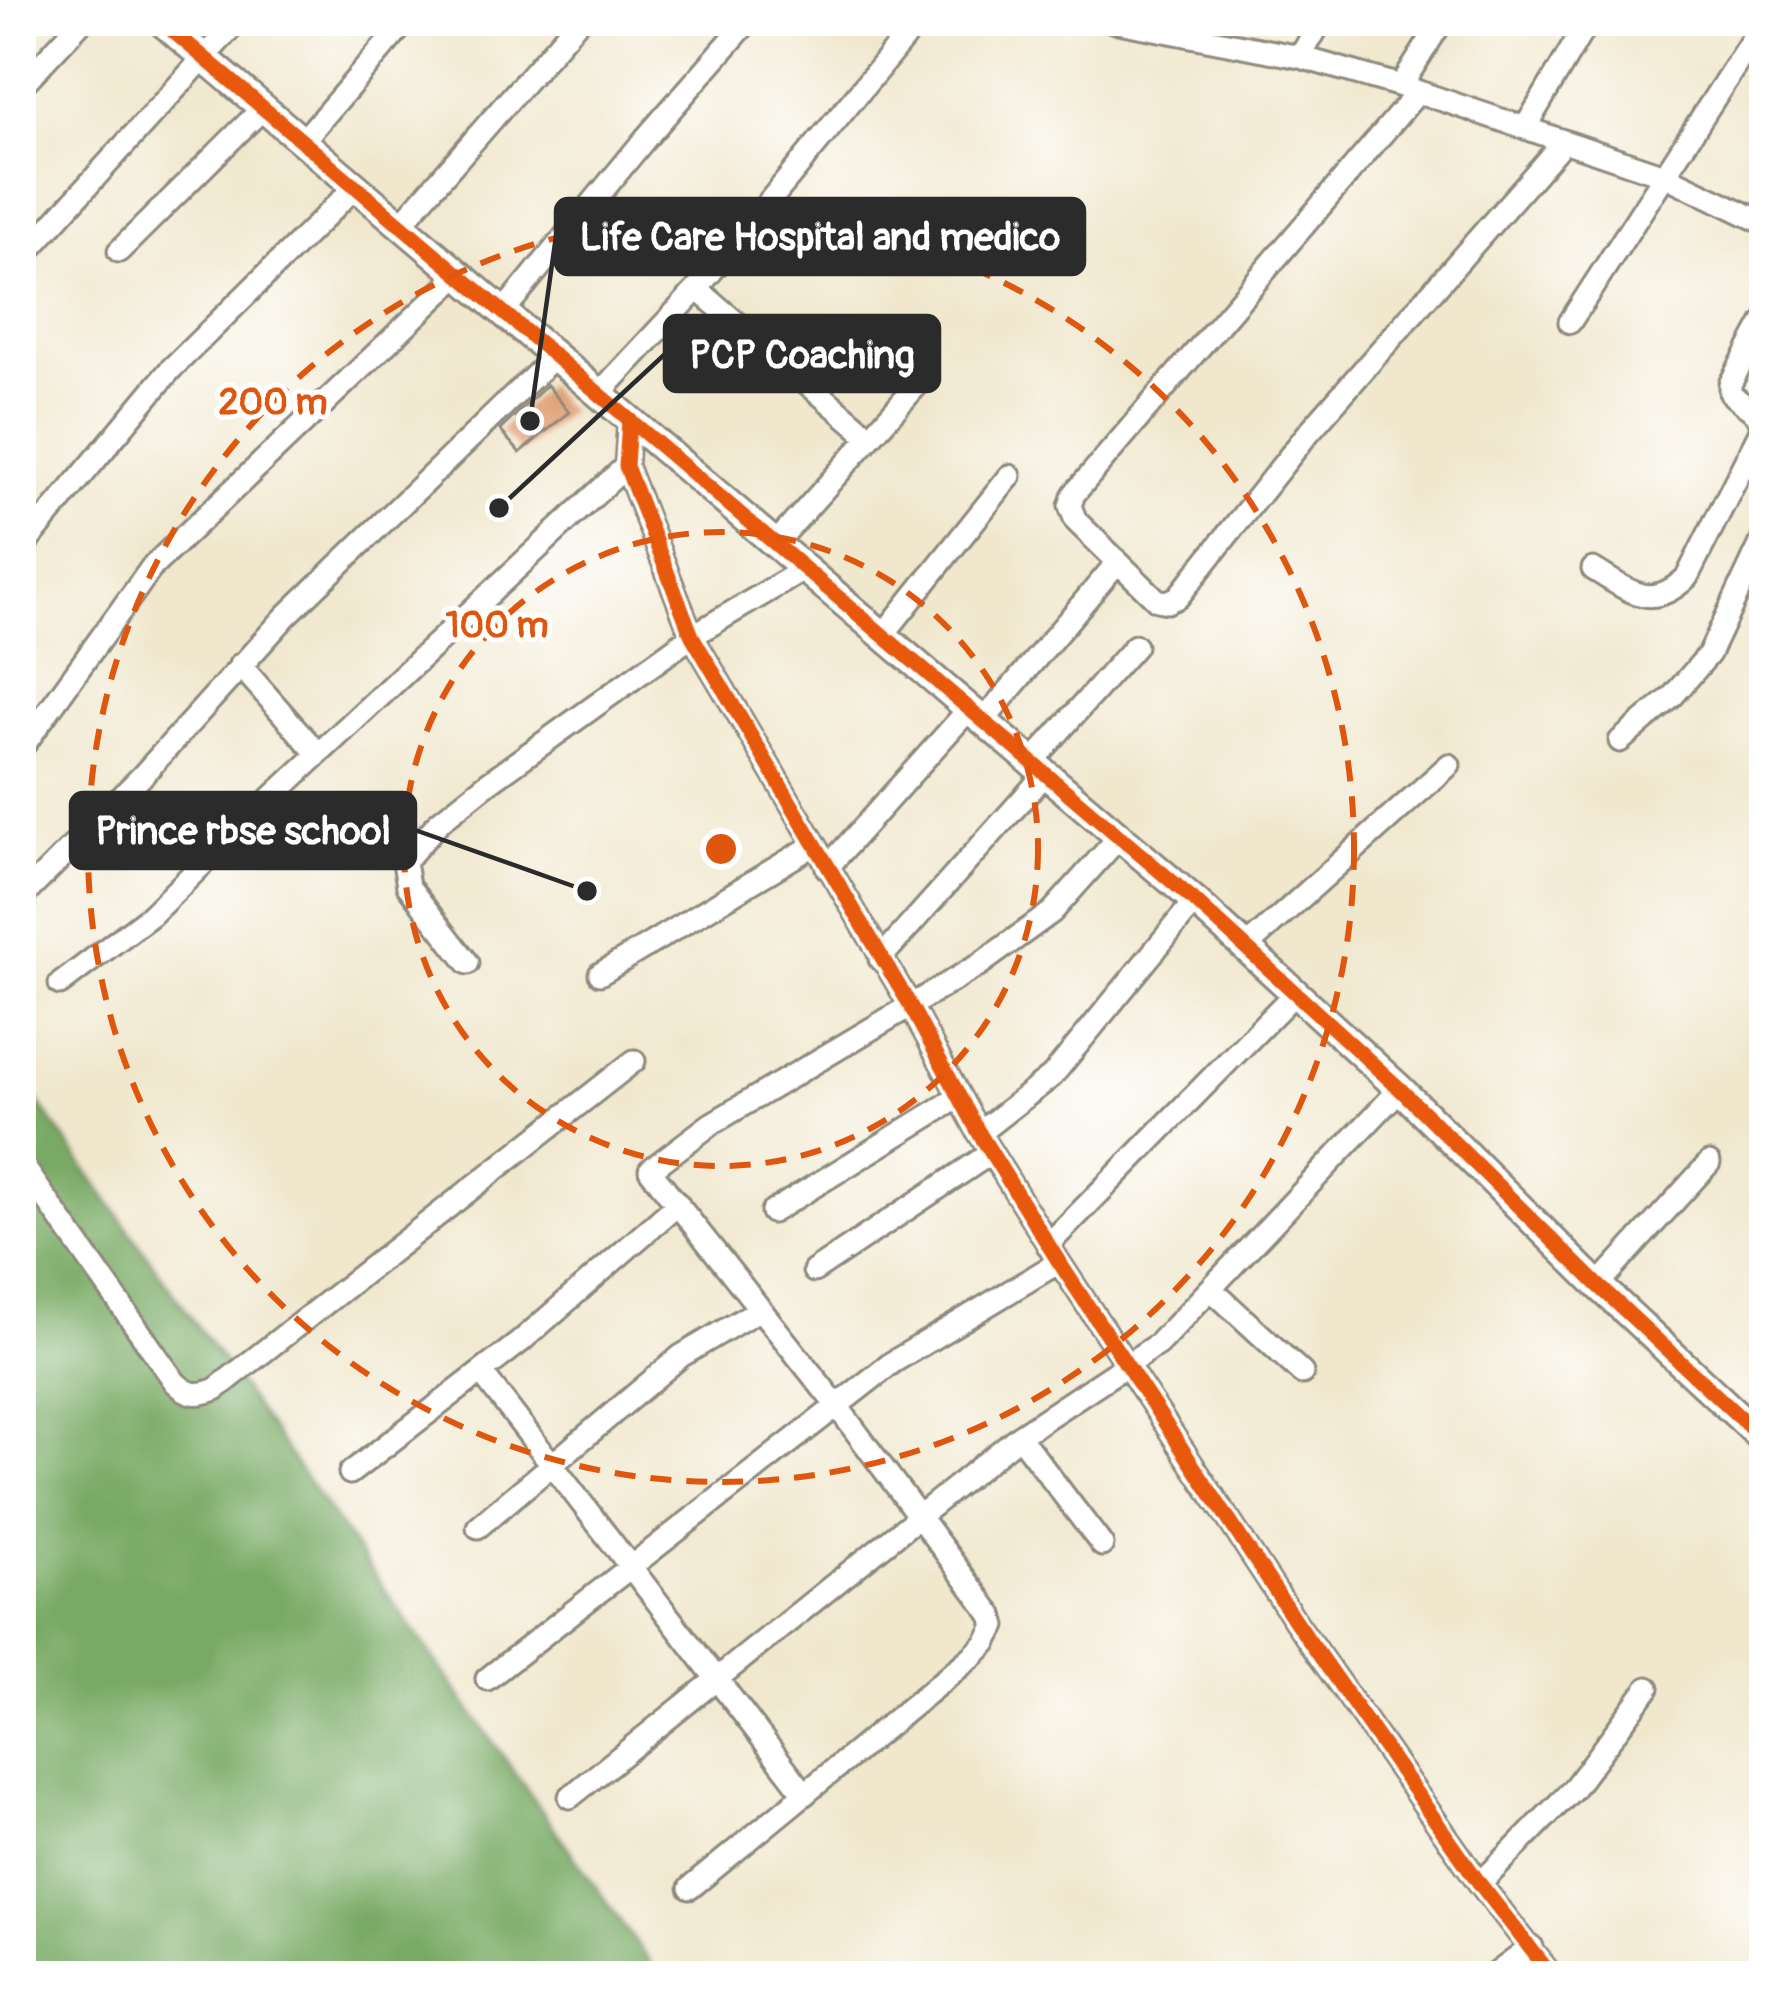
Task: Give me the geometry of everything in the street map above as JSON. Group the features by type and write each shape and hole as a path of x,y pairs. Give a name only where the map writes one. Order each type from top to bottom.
{"street":[{"path":"21,86 82,21"},
{"path":"161,21 1195,901 1400,1090 1764,1440"},
{"path":"21,260 237,21"},
{"path":"301,143 406,21"},
{"path":"400,224 578,21"},
{"path":"503,312 748,21"},
{"path":"598,395 697,289 918,21"},
{"path":"1113,21 1178,27 1409,89 1664,175 1764,223"},
{"path":"1300,57 1321,21"},
{"path":"1442,21 1409,89 1074,494 1070,506 1076,521 1116,564 1157,600 1178,597 1309,432 1564,141"},
{"path":"1525,128 1588,21"},
{"path":"1570,322 1664,175 1756,46 1764,21"},
{"path":"119,251 262,109"},
{"path":"21,549 170,370 355,187"},
{"path":"21,749 152,567 461,273"},
{"path":"697,289 870,437"},
{"path":"1593,569 1635,594 1654,597 1673,591 1687,577 1762,428 1762,419 1730,392 1730,384 1764,322"},
{"path":"21,898 142,776 240,665 554,357"},
{"path":"775,544 924,377"},
{"path":"629,421 626,466 692,636 910,1005 985,1143 1296,1622 1480,1884 1552,1976"},
{"path":"60,984 151,915 626,466"},
{"path":"883,635 1010,476"},
{"path":"1620,741 1672,697 1709,654 1764,537"},
{"path":"827,868 1116,564"},
{"path":"468,963 408,886 404,862 439,822 488,783 692,636 805,569"},
{"path":"880,959 1136,646"},
{"path":"240,665 318,754"},
{"path":"1245,948 1449,765"},
{"path":"690,1888 974,1655 993,1634 992,1615 836,1406 650,1170 711,1124 958,980 1052,912 1119,837"},
{"path":"600,974 814,845"},
{"path":"814,1271 985,1143 1052,1076 1195,901"},
{"path":"487,1679 836,1406 1053,1253 1294,994"},
{"path":"21,1163 175,1382 186,1393 200,1395 216,1389 634,1061"},
{"path":"570,1797 1019,1436 1170,1332 1400,1090"},
{"path":"772,1212 959,1097"},
{"path":"1598,1285 1709,1163"},
{"path":"350,1473 481,1372 678,1204"},
{"path":"1211,1289 1302,1373"},
{"path":"478,1527 681,1356 760,1309"},
{"path":"481,1372 805,1794"},
{"path":"1019,1436 1102,1545"},
{"path":"1480,1884 1573,1789 1648,1688"},
{"path":"1493,1976 1532,1947"}],"green space":[{"path":"21,1078 659,1976 21,1976"}],"building":[{"path":"547,385 569,412 520,453 500,430"}],"cycle path":[{"path":"161,21 1195,901 1400,1089 1598,1285 1764,1440"},
{"path":"629,420 626,466 692,636 910,1005 979,1133 1296,1622 1480,1884 1552,1976"}],"place":[{"name":"Life Care Hospital and medico","path":"530,421"},
{"name":"PCP Coaching","path":"499,508"},
{"name":"Prince rbse school","path":"587,891"}]}
